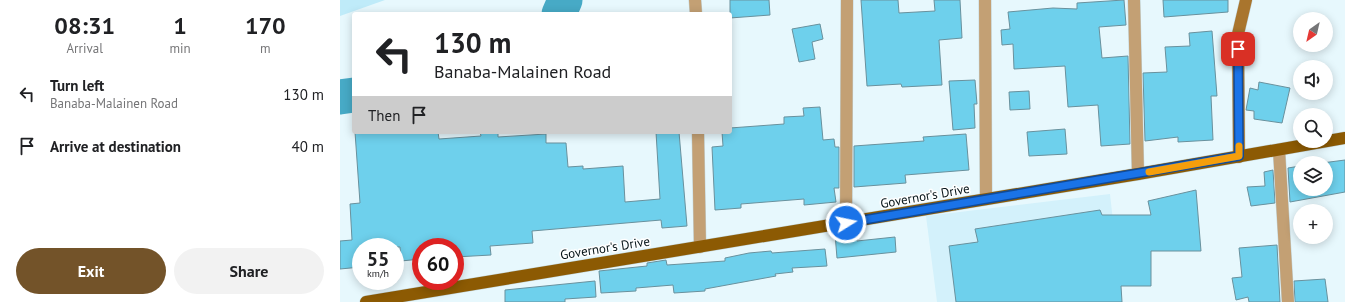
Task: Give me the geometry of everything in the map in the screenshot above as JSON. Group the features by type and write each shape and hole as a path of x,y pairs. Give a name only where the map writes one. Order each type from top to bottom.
{"main road":[{"name":"Governor's Drive","path":"366,302 986,200 1345,138"}],"street":[{"path":"695,0 696,12"},
{"path":"846,223 847,0"},
{"path":"985,0 986,200"},
{"path":"1134,0 1138,174"},
{"path":"1239,156 1238,34 1246,0"},
{"path":"698,134 700,247"},
{"path":"1279,150 1288,302"}],"shaded area":[{"path":"340,0 385,0 340,16"},
{"path":"1110,194 1122,302 937,302 926,216"}],"building":[{"path":"730,0 769,0 770,15 732,18 732,12 730,12"},
{"path":"861,0 898,0 899,13 935,11 934,0 960,0 962,38 939,40 942,85 902,87 901,84 867,86"},
{"path":"1124,0 1126,25 1099,27 1102,58 1128,56 1130,144 1101,146 1098,105 1068,107 1065,66 1014,69 1013,44 1002,45 1001,30 1010,29 1008,12 1053,8 1077,9 1077,3"},
{"path":"1163,0 1228,0 1228,12 1164,17"},
{"path":"820,24 823,39 812,42 815,59 799,62 792,29"},
{"path":"1212,31 1217,96 1211,96 1213,140 1178,142 1178,137 1145,141 1143,73 1167,72 1165,47 1190,46 1189,33"},
{"path":"975,80 977,104 974,104 975,128 953,130 949,81"},
{"path":"1259,82 1290,88 1282,123 1254,119 1254,111 1246,110 1250,88 1258,90"},
{"path":"1029,91 1030,109 1010,110 1009,92"},
{"path":"820,107 823,140 834,139 835,147 839,147 839,188 834,188 836,202 804,205 804,199 741,204 741,208 715,210 712,147 723,146 722,134 732,134 732,128 784,124 784,117 804,116 803,108"},
{"path":"1065,129 1067,154 1029,156 1027,132"},
{"path":"355,134 438,134 439,139 481,136 480,134 498,134 498,137 546,134 546,143 566,143 568,167 583,166 583,169 623,166 625,202 660,199 656,134 679,134 687,226 662,228 661,220 532,231 533,243 490,246 491,255 464,256 464,238 412,238 412,260 404,261 404,238 352,238 352,240 350,204 360,203"},
{"path":"966,134 969,170 905,175 906,183 854,187 854,146 924,141 923,137"},
{"path":"1345,160 1345,192 1333,194 1333,162"},
{"path":"1293,167 1293,196 1323,196 1290,202 1288,168"},
{"path":"1273,170 1275,203 1251,206 1247,187 1265,186 1264,172"},
{"path":"1196,190 1201,251 1151,251 1151,286 1121,286 1122,302 956,302 949,246 978,242 975,229 1100,210 1102,215 1151,215 1148,201"},
{"path":"857,232 857,241 895,237 896,252 837,258 835,234"},
{"path":"352,240 352,268 340,269 340,241"},
{"path":"1277,245 1280,302 1249,302 1248,297 1236,300 1232,278 1242,277 1239,248"},
{"path":"825,249 827,266 792,268 793,272 775,274 776,276 705,289 705,291 674,293 673,285 636,288 636,291 601,293 599,271 647,266 647,263 666,260 667,265 725,261 725,258 749,253 771,251 772,253"},
{"path":"1325,279 1328,302 1295,302 1294,281"},
{"path":"595,281 596,297 565,299 565,302 505,302 505,290"}],"waterway":[{"path":"560,12 565,0"},
{"path":"340,97 352,95"}],"slow traffic":[{"path":"1149,172 1239,156 1239,146"}],"route":[{"path":"846,223 1239,156 1238,49"}]}
